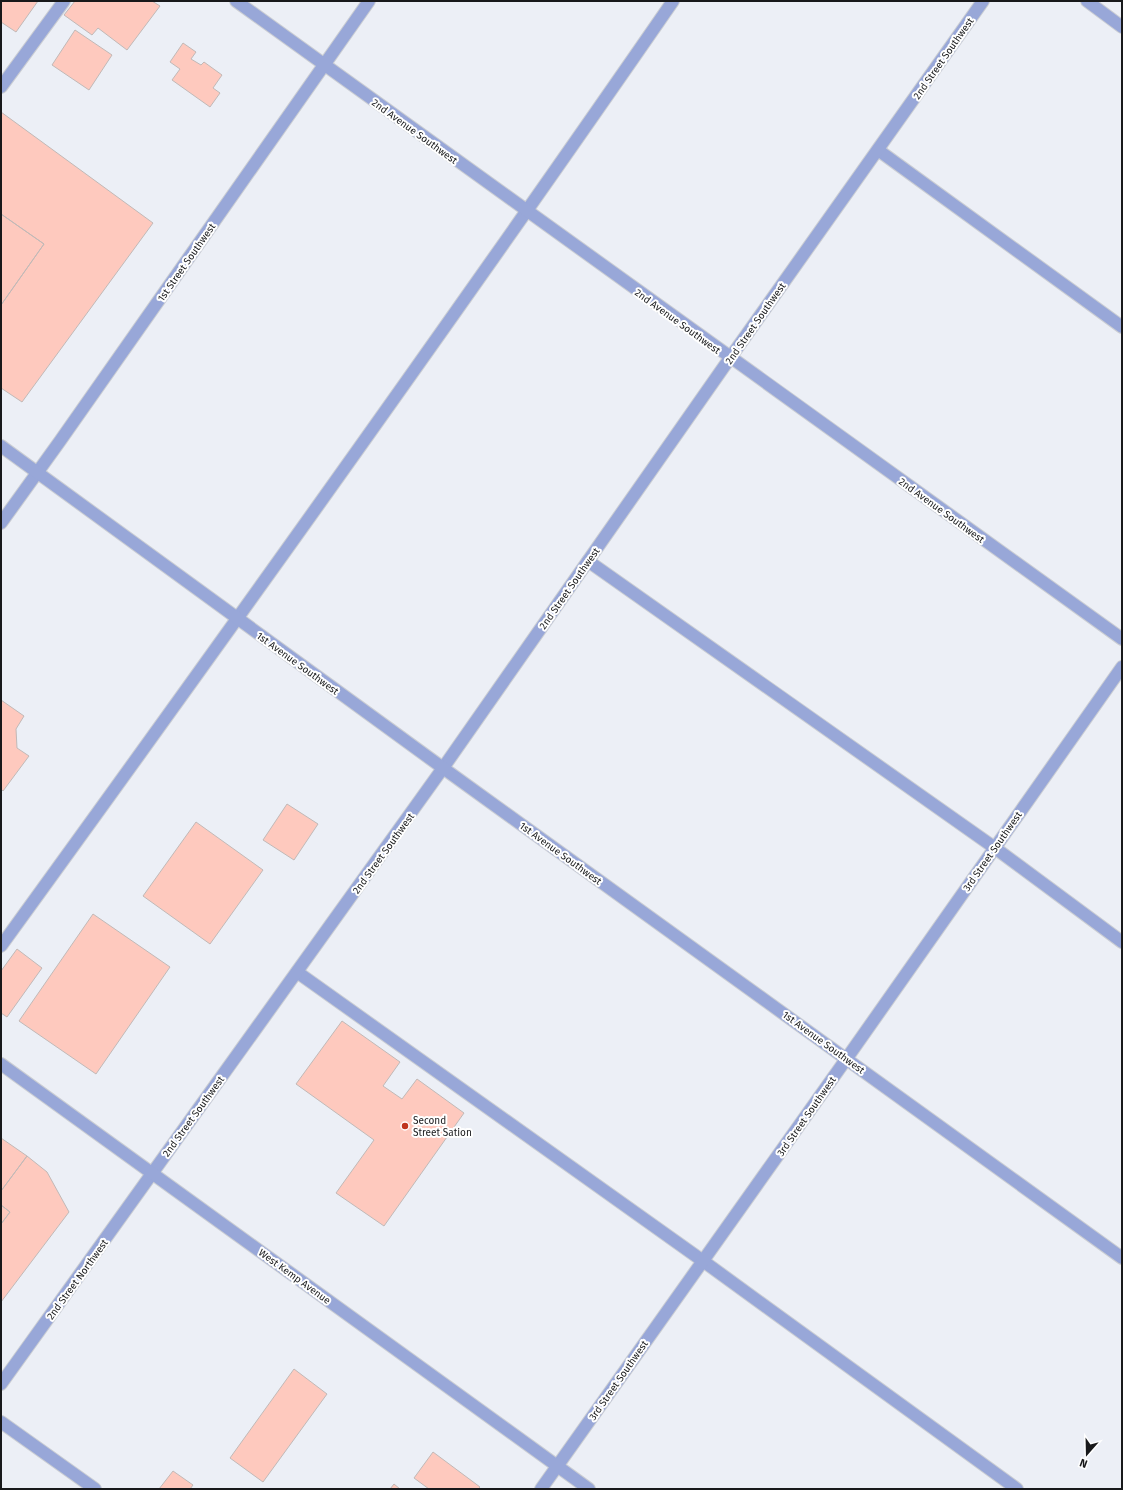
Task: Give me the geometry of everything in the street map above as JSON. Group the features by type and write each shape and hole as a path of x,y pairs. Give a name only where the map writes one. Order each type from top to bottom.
{"street":[{"path":"1,87 64,1"},
{"name":"2nd Avenue Southwest","path":"236,1 1122,639"},
{"name":"1st Street Southwest","path":"1,523 369,1"},
{"path":"1,946 238,619 527,212 673,1"},
{"name":"2nd Street Southwest","path":"152,1173 443,768 730,358 983,1"},
{"path":"1086,1 1122,26"},
{"path":"878,150 1122,328"},
{"name":"1st Avenue Southwest","path":"1,446 443,768 1122,1258"},
{"path":"588,561 994,848 1122,942"},
{"name":"3rd Street Southwest","path":"541,1489 1122,667"},
{"path":"297,972 703,1261 1016,1489"},
{"name":"West Kemp Avenue","path":"1,1064 589,1489"},
{"name":"2nd Street Northwest","path":"1,1384 152,1173"},
{"path":"1,1422 95,1489"}],"building":[{"path":"1,1 38,1 16,32 1,22"},
{"path":"75,1 152,1 160,6 127,50 98,28 92,35 64,15"},
{"path":"75,30 112,55 89,90 52,65"},
{"path":"183,43 196,52 191,59 201,65 204,62 222,75 213,88 220,93 210,107 172,80 180,69 170,62"},
{"path":"1,112 153,223 22,402 1,388 1,305 44,244 1,214"},
{"path":"1,214 44,244 1,305"},
{"path":"1,700 24,716 16,729 17,748 29,756 3,791 1,789"},
{"path":"287,804 318,824 294,860 263,840"},
{"path":"196,822 263,870 210,944 143,896"},
{"path":"93,914 170,967 96,1074 19,1021"},
{"path":"17,949 42,968 7,1017 1,1013 1,971"},
{"name":"Second Street Sation","path":"342,1021 400,1062 383,1086 402,1099 417,1079 464,1113 384,1226 336,1193 374,1140 296,1084"},
{"path":"1,1138 27,1156 1,1191"},
{"path":"27,1156 47,1172 69,1212 1,1302 1,1224 10,1212 1,1205 1,1191"},
{"path":"1,1205 10,1212 1,1224"},
{"path":"294,1369 327,1394 263,1482 230,1458"},
{"path":"433,1452 480,1487 478,1489 429,1489 414,1478"},
{"path":"173,1471 193,1485 190,1489 159,1489"},
{"path":"394,1484 400,1489 390,1489"}],"place":[{"name":"Second Street Sation","path":"405,1126"}]}
